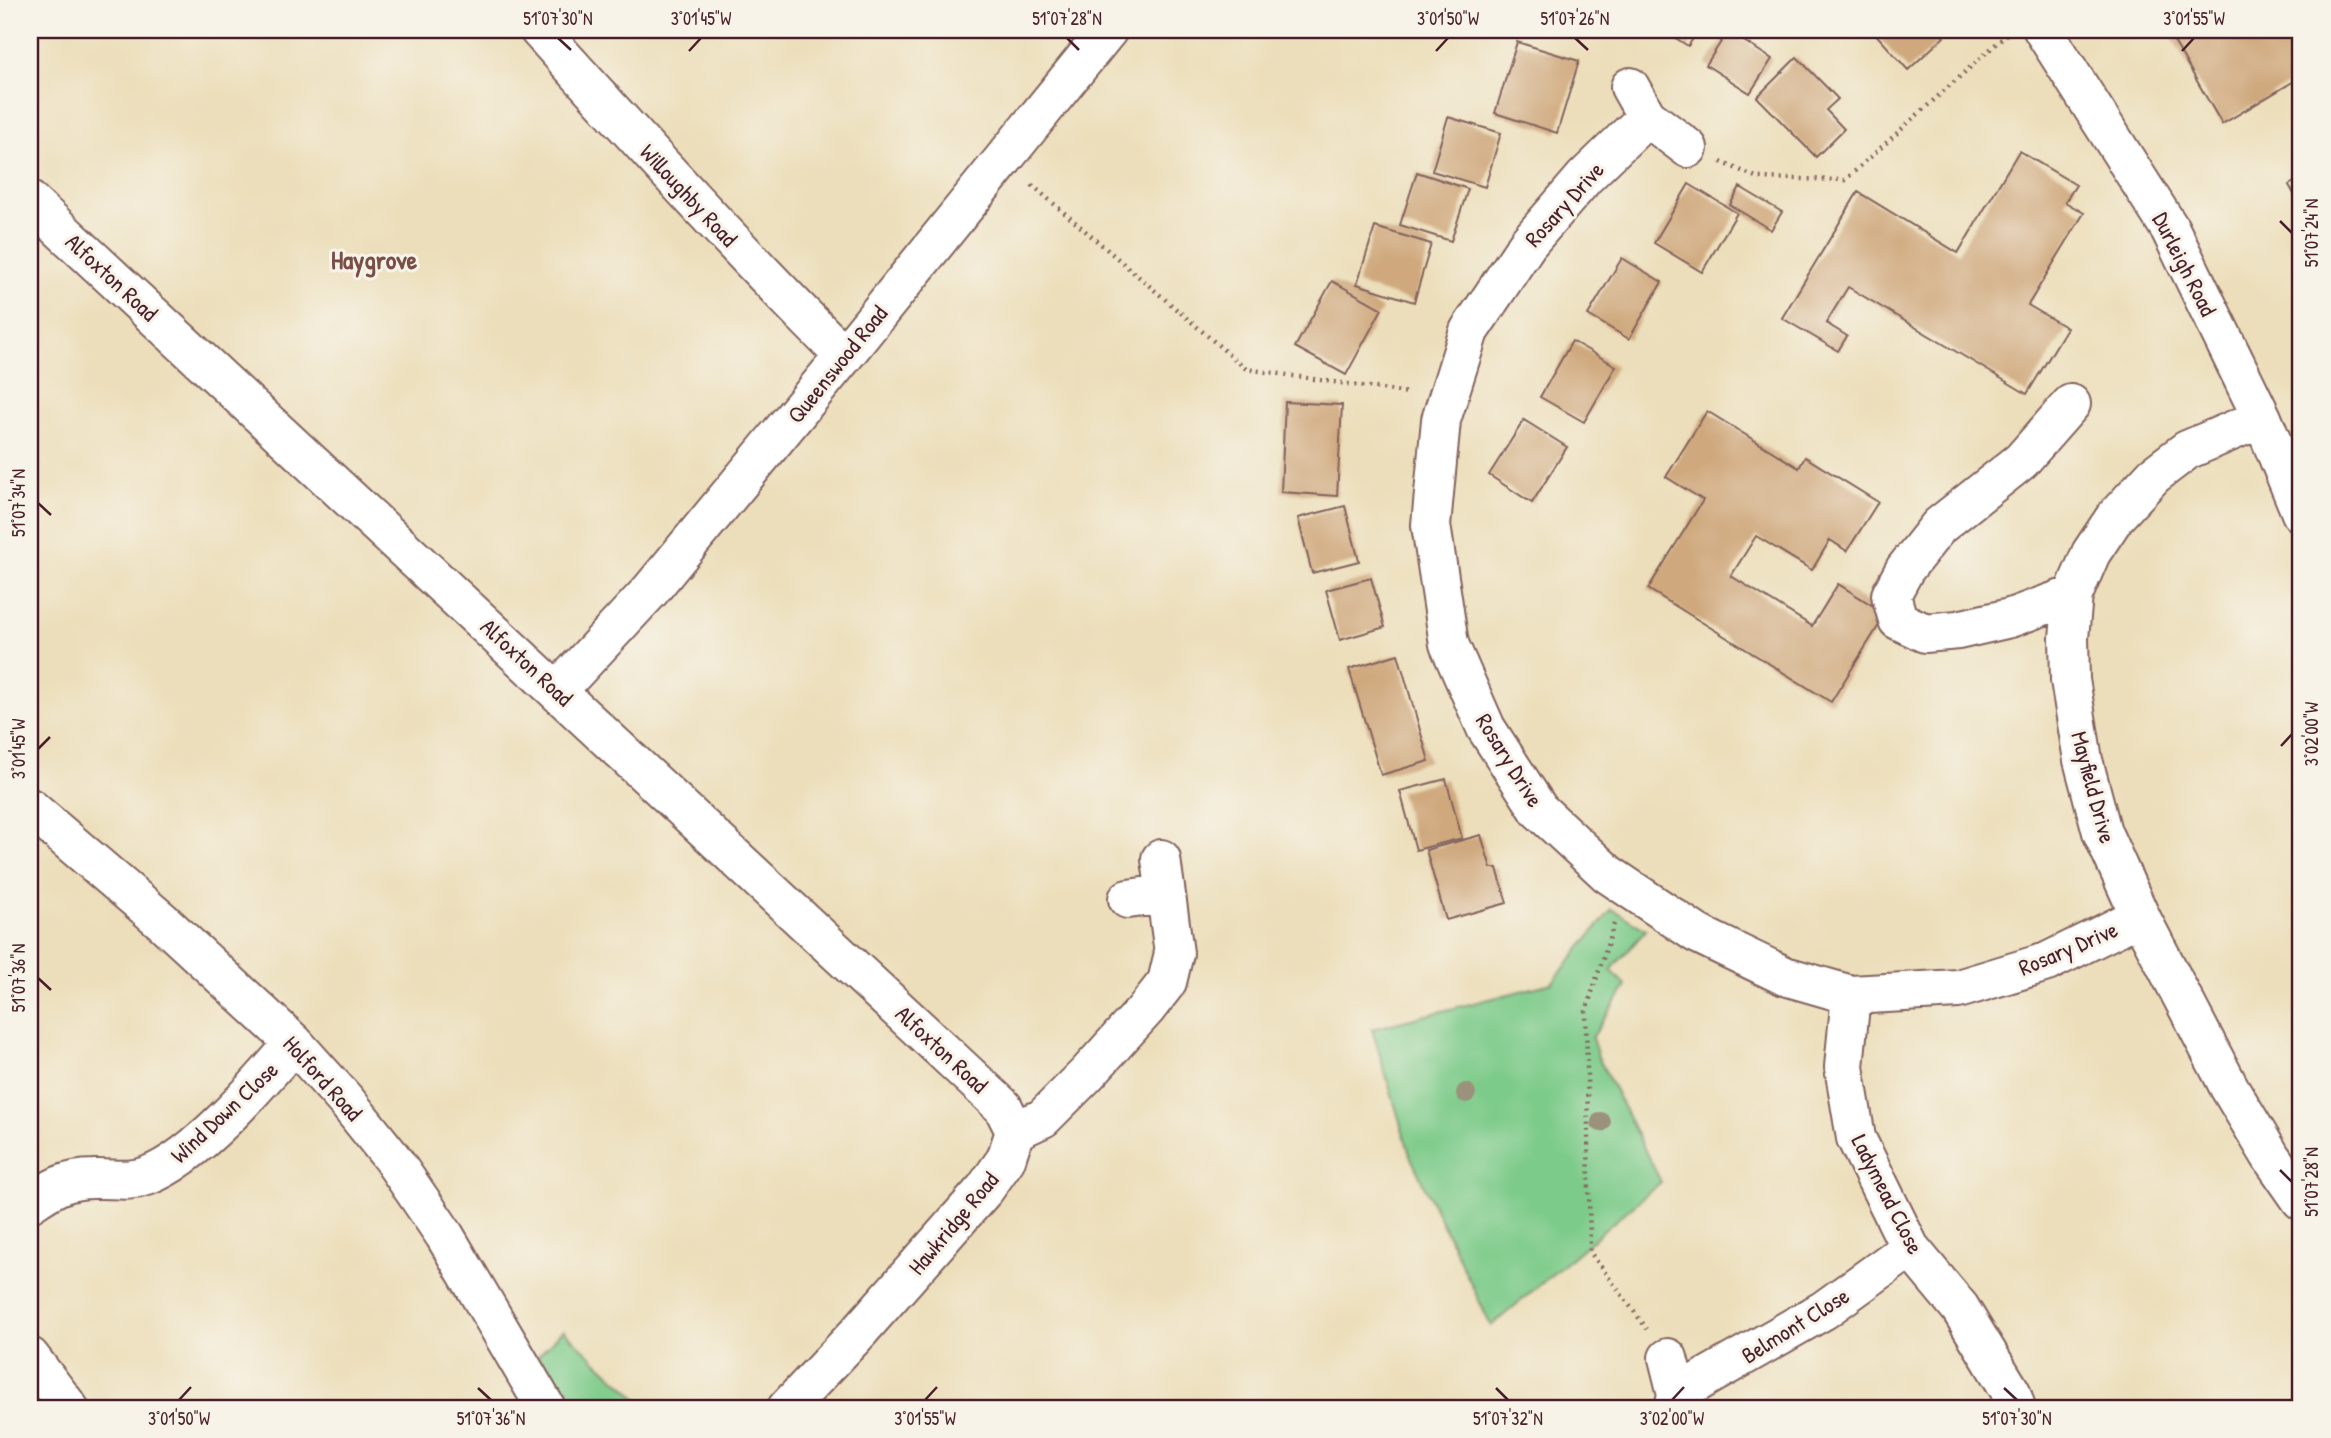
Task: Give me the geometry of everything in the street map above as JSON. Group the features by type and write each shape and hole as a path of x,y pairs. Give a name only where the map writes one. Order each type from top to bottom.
{"street":[{"name":"Willoughby Road","path":"539,30 722,231 844,356"},
{"name":"Queenswood Road","path":"558,690 650,592 1108,30"},
{"name":"Durleigh Road","path":"2043,30 2170,229 2262,418 2301,513"},
{"name":"Rosary Drive","path":"1688,148 1639,102 1585,177 1528,243 1469,331 1441,420 1431,525 1449,643 1486,728 1539,810 1608,874 1696,933 1785,976 1851,995 1958,989 2048,962 2140,916"},
{"name":"Alfoxton Road","path":"30,201 1003,1107 1015,1131"},
{"path":"2071,404 2021,461 1940,526 1905,569 1891,595 1898,620 1925,633 1958,630 2010,618 2073,595"},
{"name":"Mayfield Drive","path":"2262,418 2187,450 2154,475 2115,516 2091,553 2073,595 2068,638 2070,680 2083,760 2102,832 2140,916 2229,1087 2271,1157 2301,1200"},
{"name":"Holford Road","path":"30,808 162,921 294,1042 346,1102 391,1157 445,1236 546,1408"},
{"path":"1015,1131 1043,1118 1146,1009 1167,982 1174,953 1151,884"},
{"name":"Ladymead Close","path":"1851,995 1844,1067 1856,1138 1910,1248 1960,1308 2011,1392 2016,1408"},
{"name":"Wind Down Close","path":"30,1203 59,1184 94,1179 120,1181 146,1176 169,1165 203,1138 259,1084 294,1042"},
{"name":"Hawkridge Road","path":"787,1408 857,1334 985,1189 1006,1159 1015,1131"},
{"name":"Belmont Close","path":"1673,1387 1824,1310 1910,1248"},
{"path":"30,1357 69,1408"}],"path":[{"path":"1688,148 1758,178 1845,180 2012,30"},
{"path":"1003,159 1246,369 1447,399"},
{"path":"1627,887 1586,1011 1590,1252 1673,1387"}],"green space":[{"path":"1612,909 1646,930 1611,970 1626,986 1592,1038 1598,1057 1661,1182 1491,1326 1411,1158 1372,1029 1552,983"},
{"path":"563,1330 647,1408 568,1408 538,1356"}],"building":[{"path":"1663,30 1699,30 1688,46"},
{"path":"1872,30 1938,30 1944,37 1908,70"},
{"path":"2185,30 2301,30 2301,77 2222,124 2172,38"},
{"path":"1728,31 1772,59 1750,93 1706,65"},
{"path":"1517,42 1579,61 1557,133 1495,113"},
{"path":"1797,57 1838,99 1826,110 1844,129 1816,157 1757,97"},
{"path":"1448,117 1501,133 1485,187 1432,171"},
{"path":"2019,151 2076,185 2065,202 2084,213 2028,305 2067,328 2027,394 1848,287 1826,323 1847,336 1838,351 1782,318 1858,192 1958,253"},
{"path":"1417,172 1468,189 1451,241 1400,225"},
{"path":"2301,178 2301,206 2289,185"},
{"path":"1689,184 1737,213 1702,272 1654,243"},
{"path":"1740,187 1782,212 1771,230 1730,205"},
{"path":"1375,227 1431,244 1414,302 1357,284"},
{"path":"1622,258 1662,282 1629,339 1588,315"},
{"path":"1332,281 1382,309 1346,375 1295,347"},
{"path":"1572,341 1616,366 1584,422 1540,397"},
{"path":"1285,402 1342,405 1337,496 1281,492"},
{"path":"1707,411 1799,468 1805,457 1878,502 1847,551 1830,540 1812,570 1756,536 1731,576 1812,626 1838,584 1886,614 1831,702 1648,589 1703,500 1666,477"},
{"path":"1524,420 1567,447 1532,503 1489,475"},
{"path":"1345,506 1359,561 1312,573 1298,518"},
{"path":"1371,578 1385,627 1340,640 1326,590"},
{"path":"1398,654 1429,761 1381,775 1349,669"},
{"path":"1446,779 1462,838 1416,850 1400,791"},
{"path":"1481,835 1491,868 1497,868 1507,903 1446,920 1426,850"}],"district":[{"name":"Haygrove","path":"374,259"}]}
